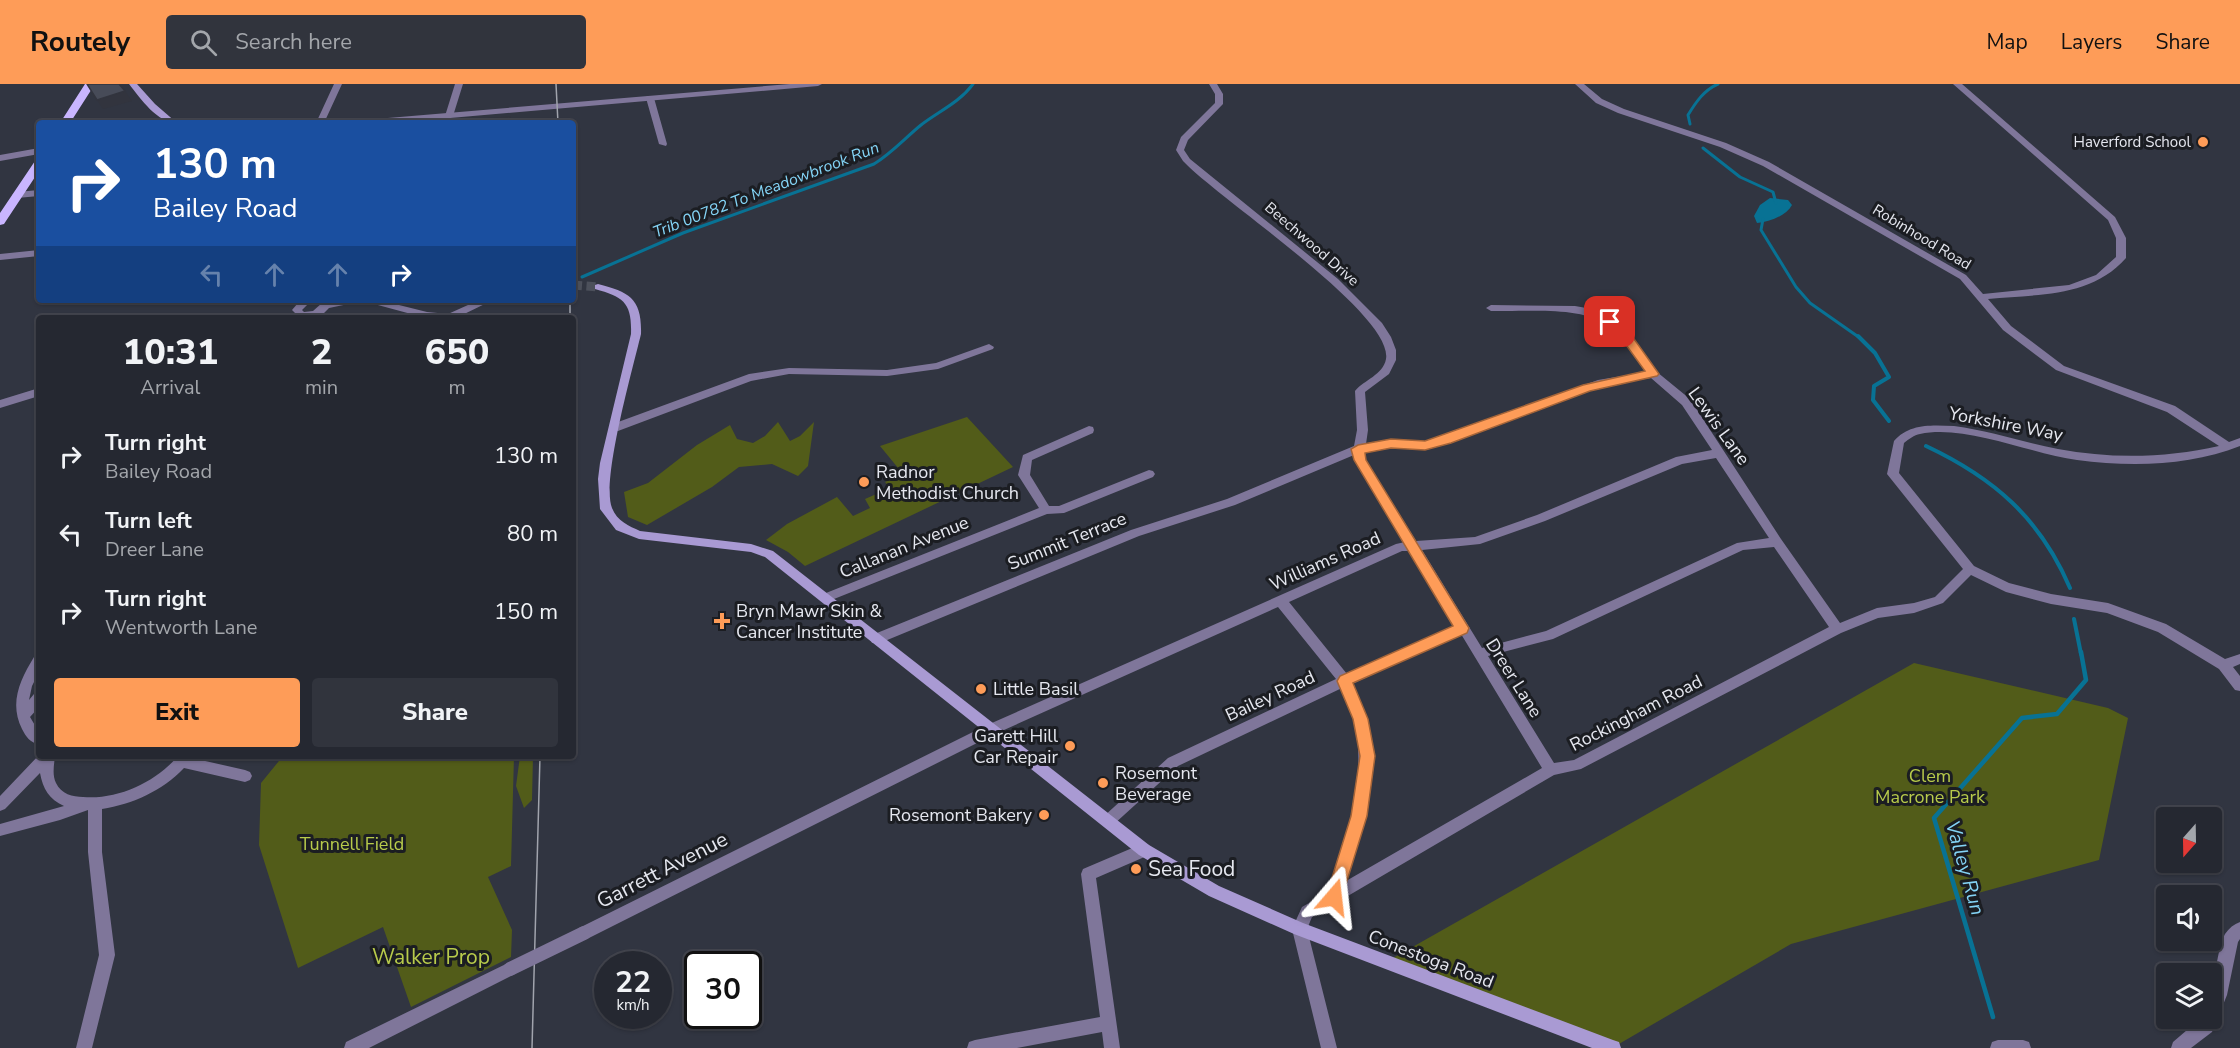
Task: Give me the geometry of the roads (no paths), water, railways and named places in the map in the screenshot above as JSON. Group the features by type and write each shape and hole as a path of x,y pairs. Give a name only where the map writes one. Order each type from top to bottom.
{"main road":[{"path":"67,120 90,84"},
{"path":"133,84 148,102 169,120"},
{"path":"0,222 36,167"},
{"name":"Conestoga Road","path":"598,287 627,300 635,309 636,318 636,334 604,479 606,509 620,527 639,535 728,544 769,554 1144,850 1214,891 1299,929 1613,1048"}],"street":[{"path":"322,120 338,84"},
{"path":"449,116 459,84"},
{"path":"400,120 818,84"},
{"name":"Beechwood Drive","path":"1213,84 1219,94 1219,104 1184,139 1180,150 1187,161 1335,281 1378,325 1386,337 1391,360 1385,372 1360,391 1359,410 1362,428 1358,449"},
{"name":"Robinhood Road","path":"1579,84 1599,101 1621,111 1723,145 1766,164 1964,277 2007,328 2060,368 2171,409 2234,445"},
{"path":"1957,84 2112,219 2121,238 2121,258 2099,277 2071,288 1981,297"},
{"path":"650,98 663,144"},
{"path":"0,158 36,152"},
{"path":"17,195 36,193"},
{"path":"0,257 36,252"},
{"path":"302,303 298,306 298,313 301,315 318,313 325,303"},
{"path":"379,303 427,315"},
{"path":"453,315 480,303"},
{"name":"Lewis Lane","path":"1491,308 1575,309 1588,311 1610,322 1628,339 1653,374 1686,402 1837,629"},
{"path":"614,428 749,378 789,371 887,373 938,366 988,347"},
{"name":"Summit Terrace","path":"876,639 1135,533 1231,502 1358,449 1391,443 1425,446 1602,383 1653,374"},
{"path":"0,404 36,393"},
{"name":"Yorkshire Way","path":"2234,445 2163,459 2123,460 2060,453 1957,429 1917,430 1899,441 1893,474 1970,569 2006,587 2051,600 2108,608 2162,628 2224,665 2240,686"},
{"path":"1046,510 1024,475 1027,458 1089,430"},
{"name":"Dreer Lane","path":"1358,449 1360,460 1551,770"},
{"name":"Williams Road","path":"990,730 1400,547 1413,544 1476,541 1541,518 1680,460 1720,453"},
{"name":"Callanan Avenue","path":"825,598 1046,510 1060,510 1149,474"},
{"path":"1478,654 1549,635 1741,546 1777,542"},
{"name":"Rockingham Road","path":"1299,929 1308,912 1551,770 1576,765 1837,629 1877,613 1914,608 1939,600 1970,569"},
{"path":"1281,601 1345,681 1361,719 1368,756 1359,816 1334,897"},
{"name":"Bailey Road","path":"1108,821 1173,762 1462,628"},
{"path":"2224,665 2240,658"},
{"path":"36,665 31,672 20,705 23,716 36,737"},
{"path":"24,692 36,678"},
{"path":"23,716 36,701"},
{"name":"Garrett Avenue","path":"352,1048 990,730"},
{"path":"0,805 44,759"},
{"path":"47,759 47,783 55,794 67,801 90,804"},
{"path":"0,830 90,804 118,800 141,791 163,778 184,759 245,776"},
{"path":"84,1048 106,955 90,804"},
{"path":"1112,1048 1088,874 1144,850"},
{"path":"1299,929 1329,1048"},
{"path":"2222,981 2231,938 2240,929"},
{"path":"975,1048 1107,1023"},
{"path":"2179,1048 2202,1029"},
{"path":"1998,1048 2023,1048"}],"water":[{"path":"1770,198 1788,200 1792,205 1777,218 1757,223 1754,216 1760,205"}],"waterway":[{"name":"Trib 00782 To Meadowbrook Run","path":"582,277 683,233 874,164 921,125 955,102 973,84"},
{"name":"Valley Run","path":"1690,124 1688,115 1694,106 1704,93 1718,84"},
{"name":"Valley Run","path":"1703,148 1740,177 1773,192 1776,203"},
{"name":"Valley Run","path":"1763,219 1761,230 1796,287 1810,303 1860,338"},
{"name":"Valley Run","path":"1860,338 1875,353 1889,377 1874,386 1873,400 1889,421"},
{"name":"Valley Run","path":"1926,446 1973,472 2012,503 2044,541 2070,588"},
{"name":"Valley Run","path":"2074,619 2081,654"},
{"name":"Valley Run","path":"1993,1017 1934,818 2022,718 2057,714 2086,680 2081,652"}],"tunnel":[{"path":"576,285 598,287"}],"tram line":[{"path":"556,84 558,120"},
{"path":"570,303 570,315"},
{"path":"532,1048 540,759"}],"place":[{"name":"Haverford School","path":"2203,142"},
{"name":"Radnor Methodist Church","path":"864,482"},
{"name":"Bryn Mawr Skin & Cancer Institute","path":"722,621"},
{"name":"Little Basil","path":"981,689"},
{"name":"Garett Hill Car Repair","path":"1070,746"},
{"name":"Rosemont Beverage","path":"1103,783"},
{"name":"Rosemont Bakery","path":"1044,815"},
{"name":"Sea Food","path":"1136,869"}],"park label":[{"name":"Clem Macrone Park","path":"1930,786"},
{"name":"Tunnell Field","path":"352,844"},
{"name":"Walker Prop","path":"431,957"}]}
